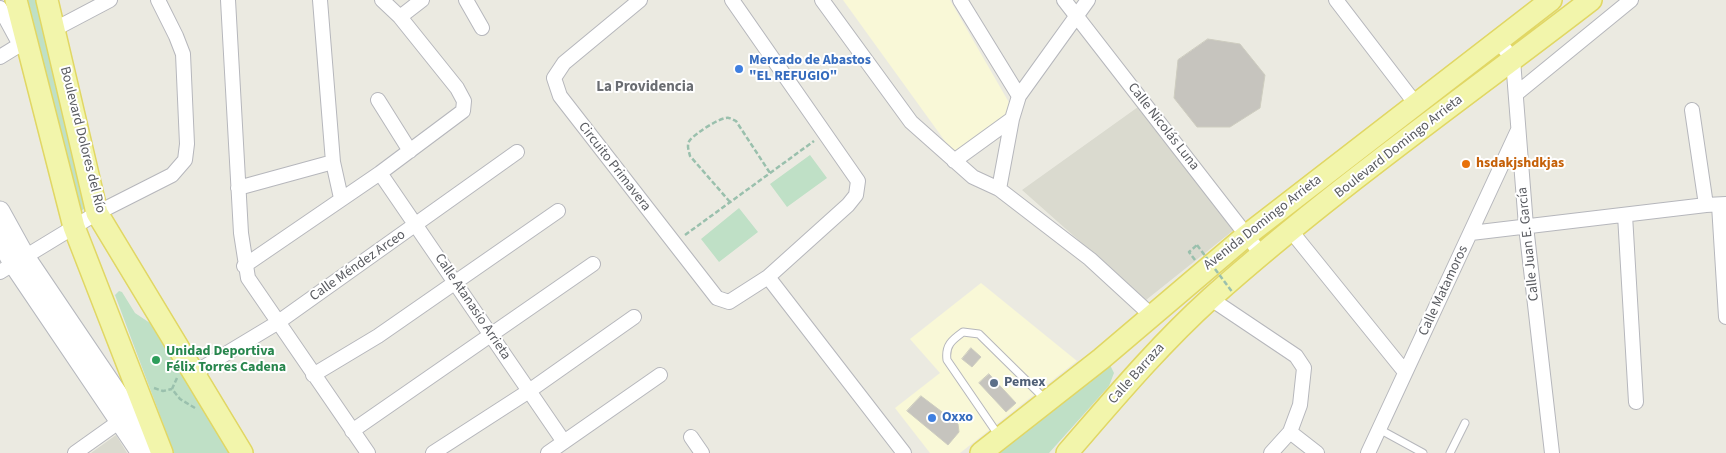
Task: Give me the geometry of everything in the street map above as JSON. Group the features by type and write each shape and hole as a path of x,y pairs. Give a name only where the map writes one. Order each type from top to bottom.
{"main road":[{"path":"16,0 23,43 74,227 162,453"},
{"name":"Boulevard Dolores del Río","path":"47,0 97,213 242,453"},
{"name":"Avenida Domingo Arrieta","path":"981,453 1101,359 1247,235 1415,103 1551,0"},
{"name":"Boulevard Domingo Arrieta","path":"1211,299 1262,254 1377,162 1591,0"},
{"path":"0,210 13,265"},
{"path":"0,240 13,265 126,416 158,453"},
{"name":"Calle Barraza","path":"1067,453 1125,380 1211,299"},
{"path":"1125,380 1141,351 1151,315"},
{"path":"1101,359 1111,359 1117,362 1125,380"},
{"path":"126,416 142,453"}],"street":[{"path":"55,29 110,0"},
{"path":"13,265 97,213 172,175 185,160 186,126 183,54 158,0"},
{"path":"228,0 244,266 248,278 277,323 368,453"},
{"path":"320,0 333,162 341,198"},
{"path":"244,266 380,173 463,111 462,96 457,88 400,17 382,0"},
{"path":"400,17 422,0"},
{"path":"466,0 482,28"},
{"name":"Circuito Primavera","path":"640,0 564,63 554,78 560,96 717,298 723,302 736,299 768,277"},
{"path":"732,0 858,181 856,195 848,205 768,277 904,453"},
{"path":"822,0 911,122 973,177 999,189 1090,259 1151,315"},
{"path":"960,0 1019,96"},
{"name":"Calle Nicolás Luna","path":"1064,0 1262,254"},
{"path":"999,189 1012,119 1019,96 1088,0"},
{"path":"1336,0 1415,103"},
{"path":"1516,94 1631,0"},
{"path":"0,8 23,43 0,57"},
{"path":"1498,40 1514,60"},
{"name":"Calle Juan E. García","path":"1514,60 1526,226 1552,453"},
{"path":"378,100 410,151"},
{"path":"1692,110 1717,205 1726,317"},
{"path":"954,160 1012,119"},
{"name":"Calle Matamoros","path":"1368,453 1519,129"},
{"name":"Calle Méndez Arceo","path":"194,373 277,323 517,152"},
{"path":"238,188 333,162"},
{"name":"Calle Atanasio Arrieta","path":"380,173 564,442"},
{"path":"1471,233 1717,205"},
{"path":"313,375 378,336 558,211"},
{"path":"1625,215 1636,402"},
{"path":"1292,231 1405,372"},
{"path":"352,430 593,264"},
{"path":"1211,299 1296,356 1304,368 1300,405 1290,432 1271,453"},
{"path":"433,453 529,391 634,317"},
{"path":"548,453 660,375"},
{"path":"74,453 126,416"},
{"path":"1290,432 1317,453"},
{"path":"692,436 702,453"}],"lane":[{"path":"1001,438 947,360 946,352 949,342 964,332 979,334 1047,402"},
{"path":"1450,453 1465,423"},
{"path":"1379,429 1423,453"}],"path":[{"path":"730,202 690,156 689,140 722,118 730,118 736,121 770,174"},
{"path":"674,244 825,133"},
{"path":"1189,252 1197,245 1233,293"}],"shaded area":[{"path":"28,0 37,0 88,206 81,211"},
{"path":"843,0 950,0 1011,106 1009,119 955,155"},
{"path":"1138,107 1235,229 1146,300 1022,190"},
{"path":"810,155 827,178 787,207 770,184"},
{"path":"739,208 758,232 719,262 701,239"},
{"path":"981,283 1077,361 960,453 930,453 895,408 940,373 910,339"},
{"name":"Unidad Deportiva Félix Torres Cadena","path":"119,291 122,292 135,313 150,323 230,453 174,453 115,295"},
{"path":"1110,365 1114,373 1109,386 1049,453 994,453"},
{"path":"116,435 127,453 91,453"}],"building":[{"path":"1208,39 1240,44 1265,75 1260,108 1230,127 1197,127 1174,98 1178,60"},
{"path":"971,348 981,357 972,367 962,359"},
{"path":"989,374 1016,403 1006,412 979,383"},
{"name":"Oxxo","path":"921,396 958,424 959,432 948,445 907,411"}],"place":[{"name":"Mercado de Abastos \"EL REFUGIO\"","path":"739,69"},
{"name":"hsdakjshdkjas","path":"1466,164"},
{"name":"Unidad Deportiva Félix Torres Cadena","path":"156,360"},
{"name":"Pemex","path":"994,383"},
{"name":"Oxxo","path":"932,418"}],"district":[{"name":"La Providencia","path":"645,88"}]}
